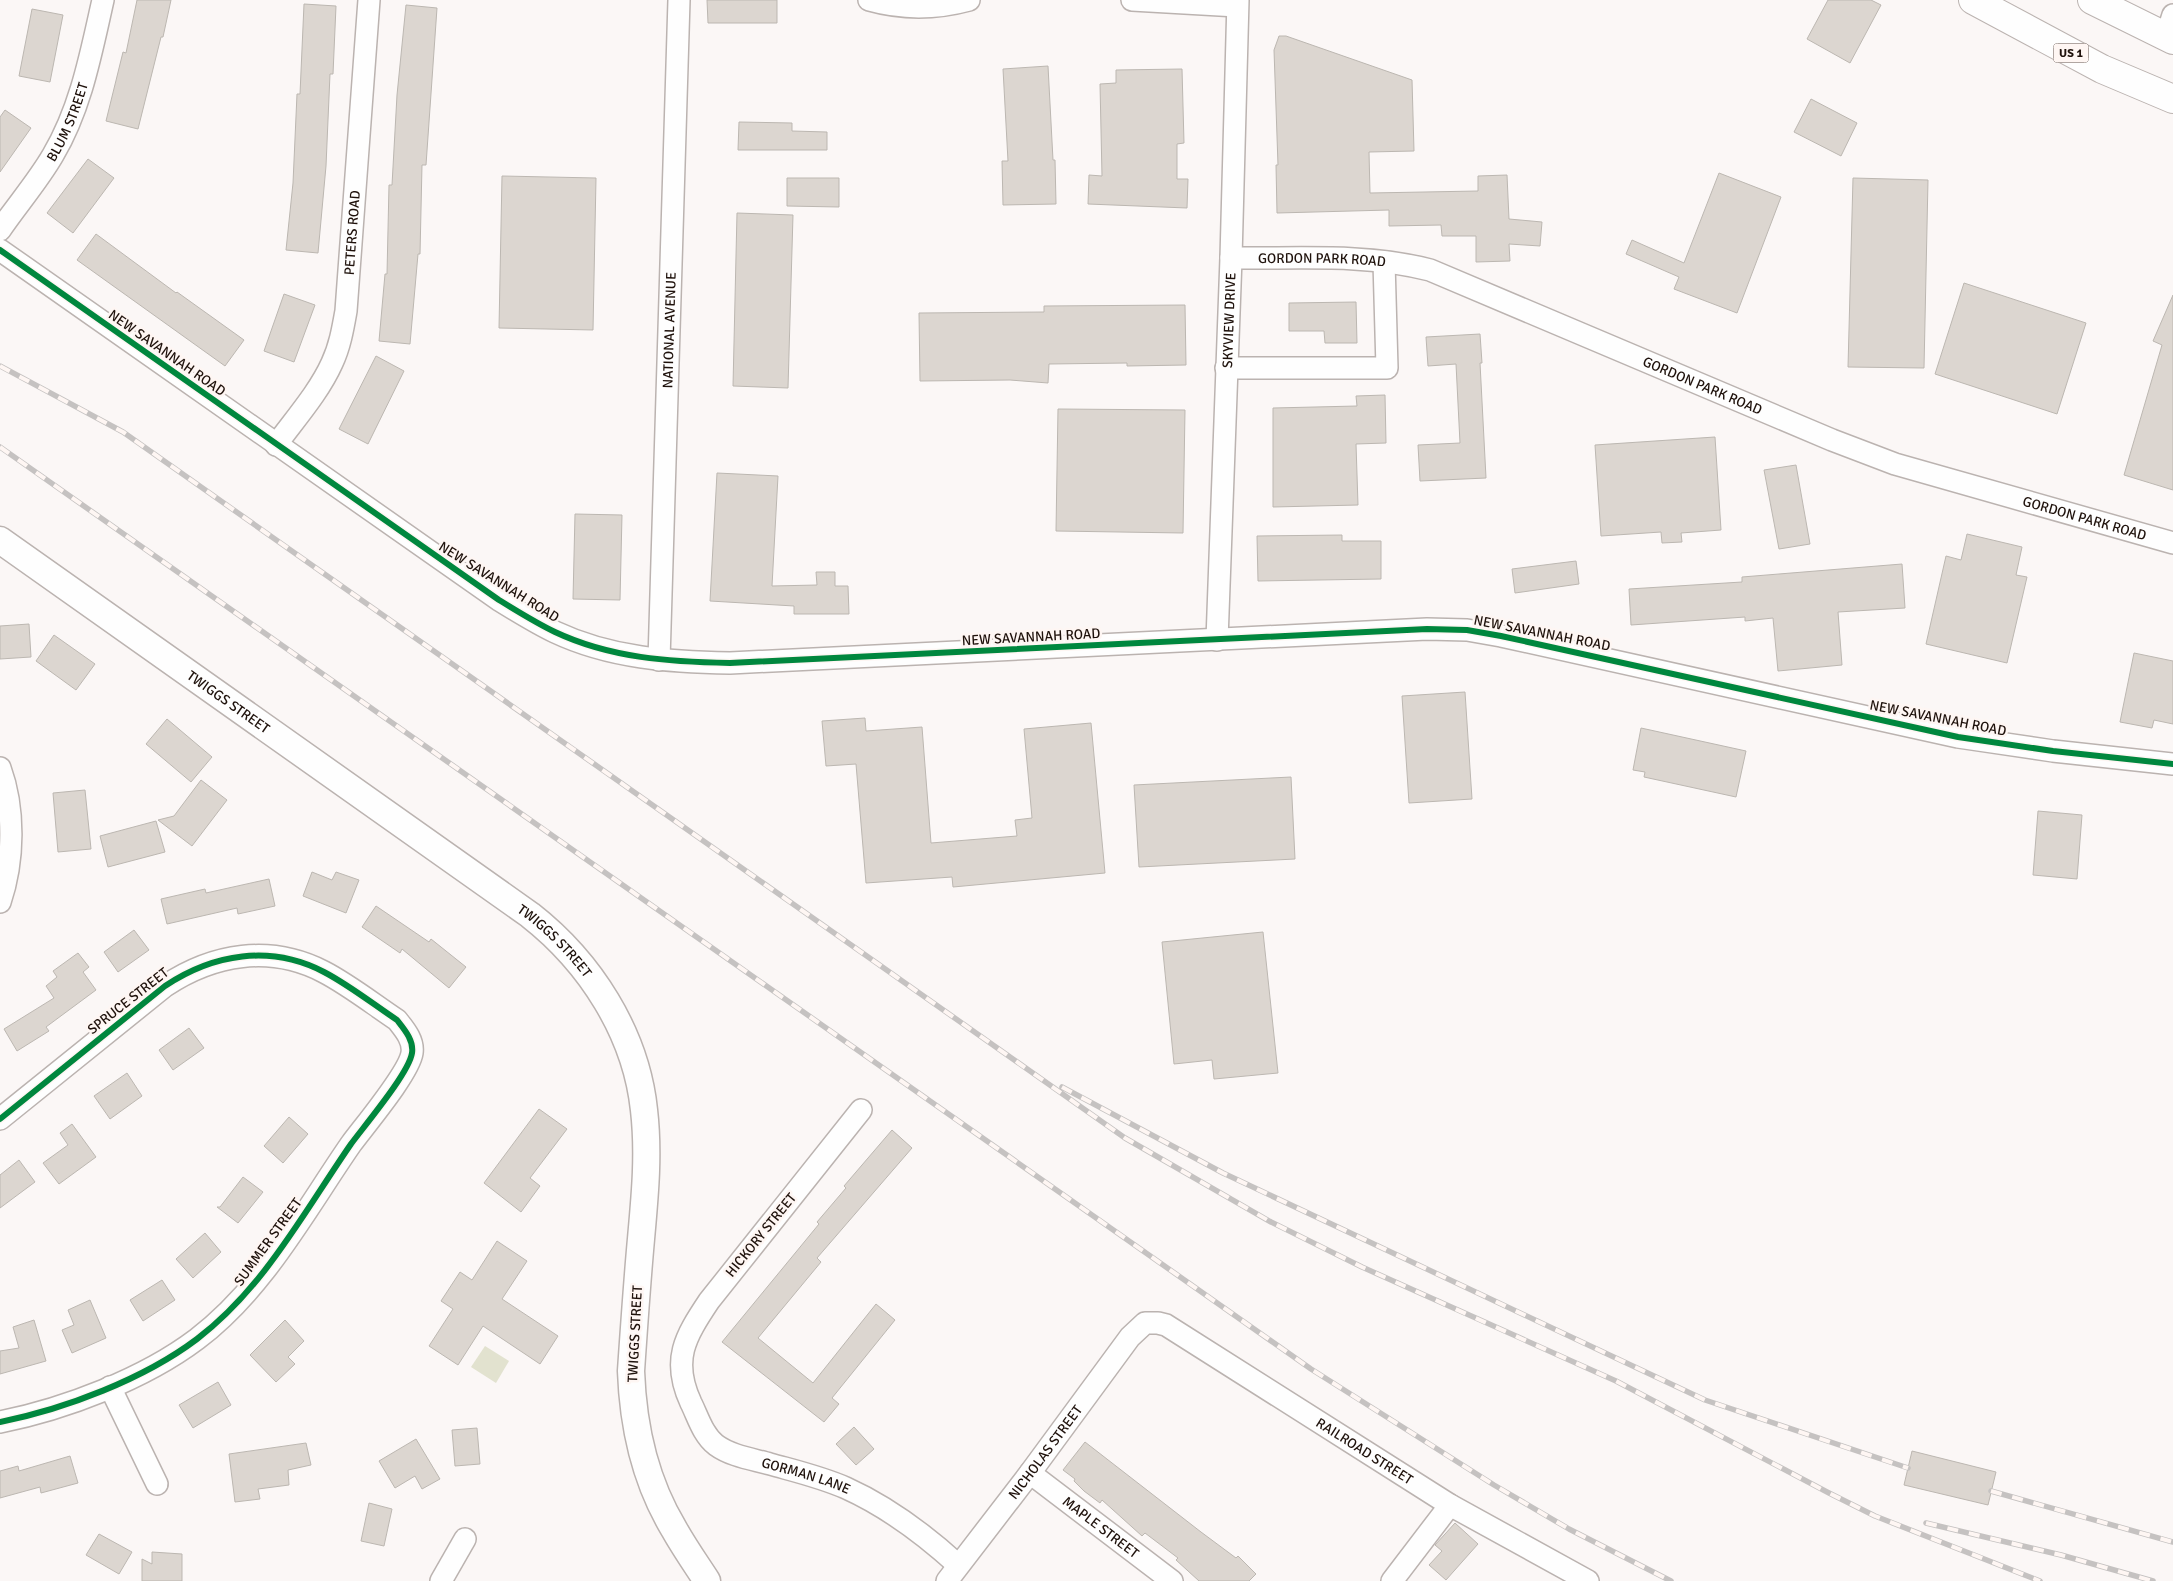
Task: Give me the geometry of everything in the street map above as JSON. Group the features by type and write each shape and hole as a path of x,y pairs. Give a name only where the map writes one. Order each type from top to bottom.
{"highway":[{"name":"US 1","path":"1973,0 2102,69 2173,99"},
{"path":"2092,0 2171,30"}],"main road":[{"name":"TWIGGS STREET","path":"0,540 530,916 554,936 580,963 591,978 611,1010 626,1042 640,1086 644,1108 647,1175 631,1371 632,1401 637,1433 642,1455 664,1510 673,1529 707,1581"}],"street":[{"name":"BLUM STREET","path":"0,230 53,155 69,123 80,93 103,0"},
{"name":"PETERS ROAD","path":"276,445 323,379 332,363 342,332 370,0"},
{"name":"NATIONAL AVENUE","path":"659,660 679,0"},
{"path":"869,0 906,8 954,4 969,0"},
{"path":"1132,0 1237,3"},
{"name":"SKYVIEW DRIVE","path":"1216,640 1231,258 1237,3"},
{"name":"NEW SAVANNAH ROAD","path":"0,250 444,563 531,619 555,632 621,654 659,660 730,663 1427,629 1467,630 1557,648 1958,737 2054,751 2173,764"},
{"name":"GORDON PARK ROAD","path":"1231,258 1407,264 1456,280 1832,440 1895,464 2173,543"},
{"path":"1226,368 1387,368 1384,262"},
{"path":"0,768 10,820 10,854 0,902"},
{"name":"SPRUCE STREET","path":"0,1119 165,986 189,971 226,957 243,956 282,959 323,971 397,1020 405,1030 412,1045"},
{"name":"SUMMER STREET","path":"0,1422 28,1417 64,1405 110,1387 166,1358 196,1339 243,1296 267,1268 351,1145 407,1068 413,1052 412,1045"},
{"name":"HICKORY STREET","path":"682,1370 681,1354 684,1343 709,1301 861,1110"},
{"name":"NICHOLAS STREET","path":"953,1573 1030,1473 1130,1337 1145,1323"},
{"name":"RAILROAD STREET","path":"1145,1323 1166,1325 1450,1505 1588,1581"},
{"name":"GORMAN LANE","path":"682,1370 686,1391 705,1432 715,1444 738,1455 822,1478 875,1502 902,1520 953,1573"},
{"path":"110,1387 157,1484"},
{"name":"MAPLE STREET","path":"1030,1473 1172,1581"},
{"path":"1392,1581 1450,1505"},
{"path":"441,1581 464,1539"}],"green space":[{"path":"485,1346 509,1361 496,1383 471,1367"}],"building":[{"path":"137,0 171,0 138,129 106,121 123,52 126,53"},
{"path":"707,0 777,0 777,23 708,23"},
{"path":"1828,0 1871,0 1881,5 1850,63 1807,39"},
{"path":"304,4 336,6 333,74 330,74 326,166 318,253 286,250 293,183 297,94 300,94"},
{"path":"406,5 437,8 426,165 422,165 420,254 418,254 410,344 379,341 385,274 387,274 389,185 392,185 397,95"},
{"path":"32,9 63,15 50,82 19,76"},
{"path":"1279,36 1286,36 1412,80 1414,151 1369,152 1370,193 1478,191 1478,176 1507,175 1509,219 1542,222 1540,246 1509,244 1510,261 1476,262 1476,236 1442,236 1441,225 1389,226 1389,210 1277,213 1276,165 1278,165 1274,50"},
{"path":"1048,66 1053,160 1055,160 1056,204 1003,205 1002,161 1008,161 1003,69"},
{"path":"1182,69 1184,143 1177,144 1177,179 1188,179 1187,208 1088,204 1089,175 1102,176 1100,84 1116,83 1116,70"},
{"path":"1811,99 1857,123 1841,156 1794,132"},
{"path":"5,110 31,128 0,172 0,117"},
{"path":"739,122 792,123 792,131 827,132 827,150 738,150"},
{"path":"88,159 114,178 73,233 47,213"},
{"path":"1719,173 1781,197 1737,313 1674,289 1679,277 1626,254 1632,240 1684,263"},
{"path":"502,176 596,178 593,330 499,328"},
{"path":"787,178 839,178 839,207 787,206"},
{"path":"1853,178 1928,180 1924,368 1848,367"},
{"path":"737,213 793,215 788,388 733,386"},
{"path":"96,234 244,340 225,366 77,260"},
{"path":"1964,283 2086,323 2057,414 1935,374"},
{"path":"284,294 315,305 294,362 264,351"},
{"path":"2173,295 2173,490 2124,475 2162,345 2153,341"},
{"path":"1356,302 1357,343 1325,343 1324,331 1289,331 1289,303"},
{"path":"1185,305 1186,365 1127,366 1127,363 1049,364 1048,383 1010,380 920,381 919,313 1044,312 1044,306"},
{"path":"1480,334 1486,478 1420,481 1418,445 1460,443 1456,364 1428,366 1426,337"},
{"path":"376,356 404,371 368,444 339,429"},
{"path":"1385,395 1386,443 1356,444 1358,505 1273,507 1273,408 1357,406 1356,396"},
{"path":"1058,409 1185,410 1183,533 1056,531"},
{"path":"1715,437 1721,530 1681,533 1682,542 1662,543 1661,532 1601,536 1595,445"},
{"path":"1796,465 1810,544 1779,549 1764,470"},
{"path":"717,473 778,476 772,586 817,585 816,572 835,572 835,586 848,586 849,614 794,614 794,606 710,601"},
{"path":"575,514 622,515 620,600 573,599"},
{"path":"1967,534 2022,547 2016,575 2027,577 2007,663 1926,644 1946,556 1961,560"},
{"path":"1342,535 1342,541 1381,541 1381,579 1258,581 1257,536"},
{"path":"1576,561 1579,584 1515,593 1512,569"},
{"path":"1902,564 1905,608 1838,612 1842,665 1778,671 1773,618 1745,621 1745,617 1631,625 1629,589 1742,582 1742,577"},
{"path":"29,624 31,657 0,659 0,626"},
{"path":"54,635 95,664 76,690 36,661"},
{"path":"2134,653 2173,661 2173,724 2154,720 2152,728 2120,722"},
{"path":"1465,692 1472,799 1409,803 1402,696"},
{"path":"865,718 866,731 922,727 931,843 1017,836 1015,820 1032,818 1024,729 1091,723 1105,873 953,887 952,877 866,883 856,764 826,766 822,721"},
{"path":"167,719 212,757 191,782 146,744"},
{"path":"1641,728 1746,751 1736,797 1644,777 1645,772 1633,770"},
{"path":"1291,777 1295,859 1139,867 1134,785"},
{"path":"201,780 227,800 192,846 158,820 174,816"},
{"path":"85,790 91,849 58,852 53,793"},
{"path":"2038,811 2082,815 2077,879 2033,875"},
{"path":"156,821 165,852 108,867 100,836"},
{"path":"312,872 332,880 336,872 359,880 346,913 303,896"},
{"path":"269,879 275,906 238,914 237,908 167,924 161,899 205,889 206,893"},
{"path":"376,906 429,942 431,939 466,967 449,988 402,949 400,953 362,927"},
{"path":"134,930 149,950 118,972 104,952"},
{"path":"1263,932 1278,1073 1214,1079 1212,1060 1174,1064 1162,942"},
{"path":"78,953 89,967 83,972 96,990 46,1027 49,1031 17,1051 4,1029 54,998 46,986 57,977 53,971"},
{"path":"189,1028 204,1048 173,1070 159,1050"},
{"path":"127,1073 142,1096 110,1119 94,1096"},
{"path":"539,1109 567,1129 530,1178 540,1186 521,1212 484,1183"},
{"path":"289,1117 308,1134 283,1163 264,1146"},
{"path":"72,1124 96,1157 59,1184 43,1163 68,1145 60,1133"},
{"path":"892,1130 912,1148 817,1258 821,1262 758,1338 813,1383 876,1304 895,1320 832,1398 839,1404 824,1422 722,1342 819,1224 817,1222 846,1188 844,1186"},
{"path":"19,1160 35,1182 0,1208 0,1175"},
{"path":"243,1177 263,1192 238,1223 217,1207 220,1207"},
{"path":"205,1233 221,1252 193,1278 176,1259"},
{"path":"497,1241 527,1261 502,1299 558,1336 540,1364 483,1326 458,1365 429,1346 453,1309 441,1301 460,1272 472,1280"},
{"path":"162,1280 175,1300 143,1321 130,1300"},
{"path":"90,1300 106,1338 72,1353 62,1330 74,1325 68,1310"},
{"path":"34,1320 46,1361 0,1374 0,1351 19,1348 13,1327"},
{"path":"285,1320 304,1341 288,1357 295,1364 276,1382 250,1355"},
{"path":"218,1382 231,1405 193,1428 179,1405"},
{"path":"854,1427 874,1449 856,1465 836,1444"},
{"path":"477,1428 480,1464 455,1466 452,1430"},
{"path":"416,1439 440,1479 422,1489 415,1476 395,1488 379,1461"},
{"path":"1085,1442 1201,1532 1236,1558 1238,1556 1256,1574 1249,1581 1199,1581 1176,1560 1178,1558 1145,1533 1142,1536 1102,1500 1100,1503 1084,1491 1074,1481 1075,1479 1063,1470"},
{"path":"306,1443 311,1465 288,1470 289,1485 258,1489 260,1499 235,1502 229,1454"},
{"path":"1912,1451 1996,1472 1988,1505 1904,1485"},
{"path":"70,1456 78,1483 41,1493 40,1487 0,1498 0,1471 18,1466 19,1471"},
{"path":"369,1503 392,1509 384,1546 361,1541"},
{"path":"1455,1523 1478,1544 1446,1580 1429,1565 1442,1551 1435,1545"},
{"path":"99,1534 132,1552 119,1574 86,1555"},
{"path":"152,1552 182,1554 182,1581 142,1581 142,1559 152,1564"}],"railway":[{"path":"0,366 123,432 1125,1138 1271,1222 1362,1267 1616,1381 1875,1516 2040,1581"},
{"path":"0,447 1311,1369 1494,1485 1569,1529 1671,1581"},
{"path":"1062,1087 1223,1173 1705,1400 1908,1468"},
{"path":"1991,1491 2173,1542"},
{"path":"1926,1523 2061,1555 2153,1581"}],"cycle path":[{"path":"0,250 499,600 555,632 597,648 663,660 730,663 1427,629 1467,630 1958,737 2053,751 2173,764"},
{"path":"0,1119 165,986 202,966 222,960 263,956 283,958 304,963 324,972 397,1020 408,1035 412,1048 409,1062 395,1086 351,1144 281,1248 243,1297 221,1319 176,1354 129,1379 77,1401 0,1422"}]}
